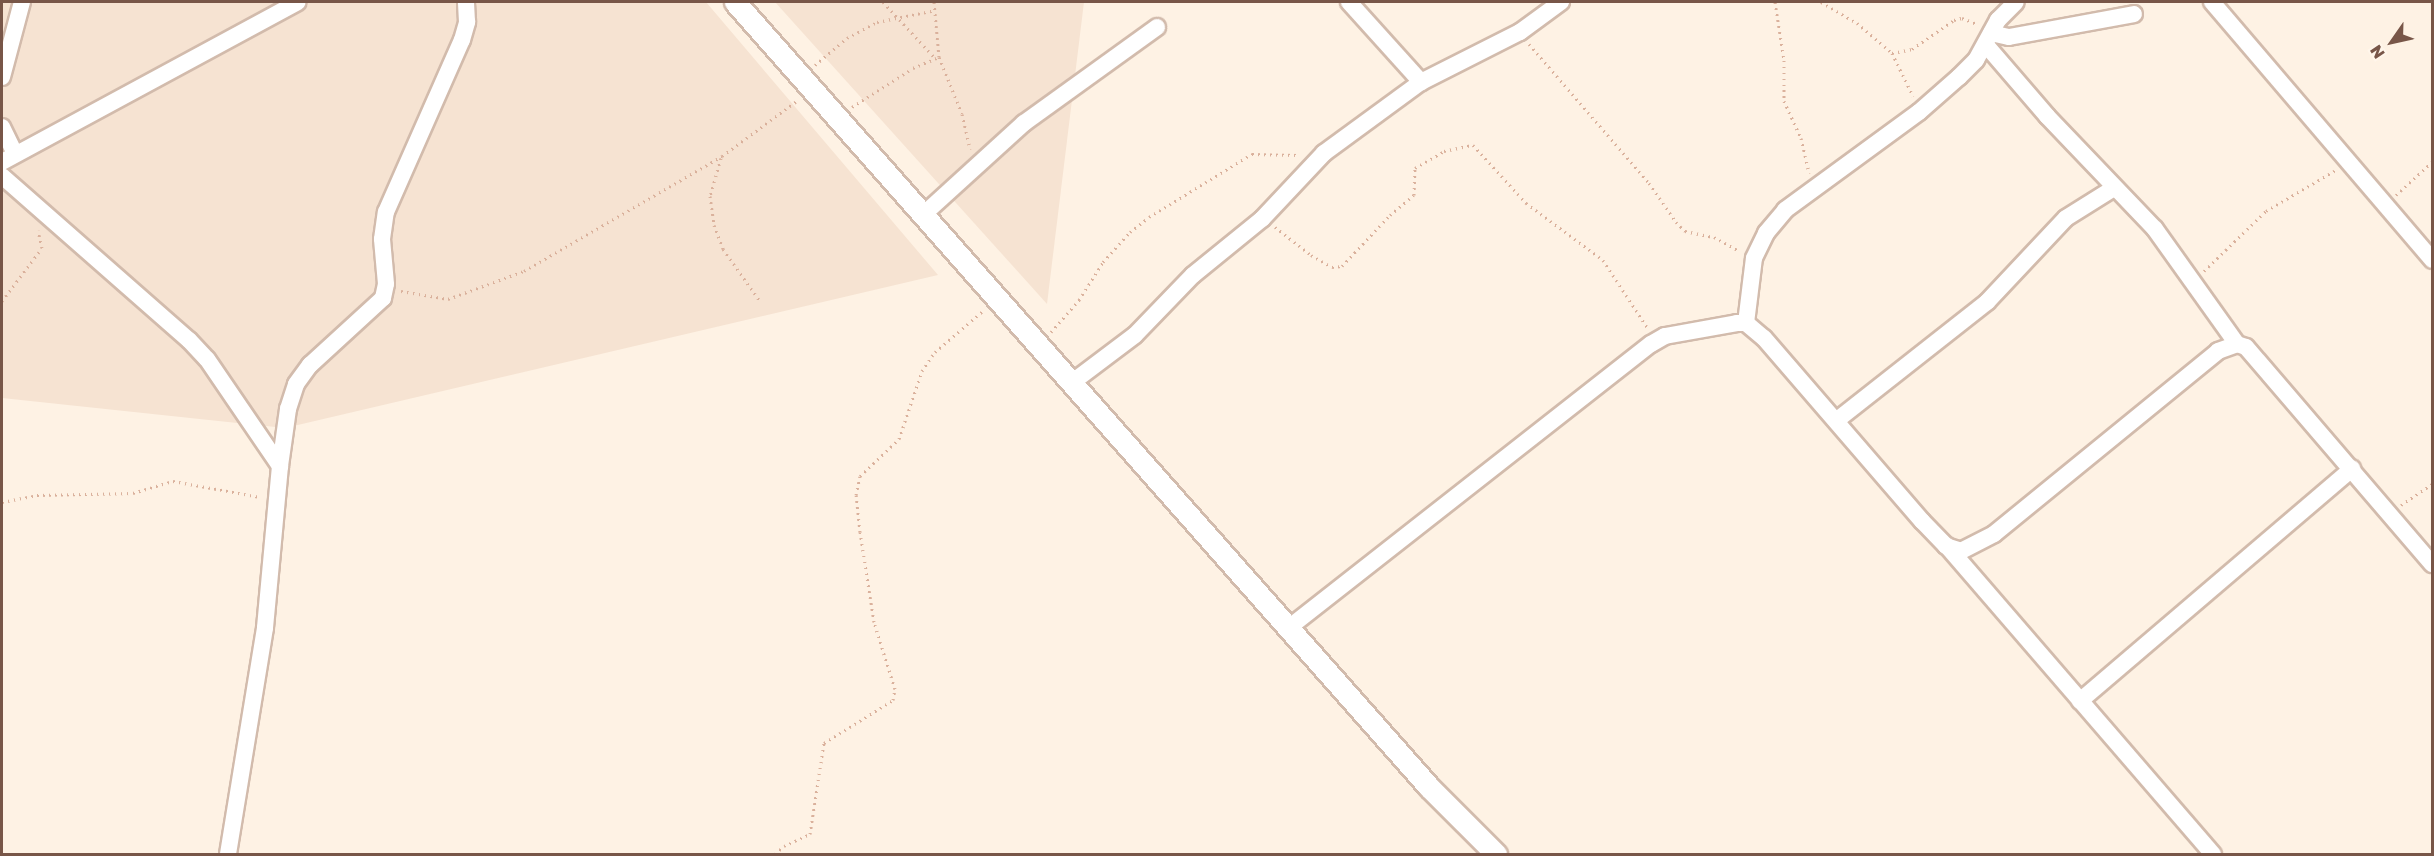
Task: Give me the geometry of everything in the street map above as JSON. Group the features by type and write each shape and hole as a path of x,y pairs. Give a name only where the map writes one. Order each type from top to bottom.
{"street":[{"path":"2,76 22,2"},
{"path":"2,127 8,158 298,2"},
{"path":"228,855 265,628 280,466 288,409 296,384 310,365 374,309 383,298 386,284 382,238 386,212 462,40 467,22 466,2"},
{"path":"735,2 1291,626 1429,786 1496,855"},
{"path":"1349,2 1421,82"},
{"path":"1074,381 1117,351 1193,275 1262,219 1324,153 1421,82 1520,32 1561,2"},
{"path":"1746,323 1754,258 1766,233 1806,190 1919,112 1976,60 1988,39 2016,2"},
{"path":"2212,2 2433,260"},
{"path":"1988,39 2134,14"},
{"path":"924,214 1060,95 1157,27"},
{"path":"1988,39 2114,188 2155,230 2195,281 2237,344 2253,354 2433,564"},
{"path":"2,176 195,346 280,466"},
{"path":"1837,420 1987,302 2066,218 2114,188"},
{"path":"1291,626 1657,340 1681,332 1746,323 1764,338 1837,420 2212,855"},
{"path":"1947,546 1961,551 1994,534 2218,351 2237,344"},
{"path":"2080,702 2352,469"}],"path":[{"path":"884,2 938,58 962,114 973,169"},
{"path":"934,2 938,58"},
{"path":"1775,2 1784,60 1784,101 1808,159 1806,190"},
{"path":"1821,2 1857,23 1892,52 1919,112"},
{"path":"386,284 414,295 448,299 486,288 582,240 722,156 808,82 848,38 897,15 936,10"},
{"path":"1892,52 1912,49 1962,18 1988,39"},
{"path":"1520,32 1685,231 1714,237 1754,258"},
{"path":"839,117 888,83 938,58"},
{"path":"1262,219 1311,255 1332,267 1342,266 1390,215 1414,195 1415,168 1444,151 1473,145 1526,203 1603,261 1657,340"},
{"path":"1039,342 1065,318 1116,247 1149,217 1257,152 1287,156 1324,153"},
{"path":"722,156 710,196 714,225 723,249 760,301"},
{"path":"2195,281 2266,211 2350,162"},
{"path":"2384,204 2433,162"},
{"path":"2,301 42,248 35,220 38,208"},
{"path":"775,855 784,846 810,834 824,743 893,700 895,689 874,622 860,532 856,495 860,476 899,439 922,371 935,352 999,297"},
{"path":"2,502 37,495 133,493 173,482 230,489 278,502"},
{"path":"2389,512 2433,484"}],"shaded area":[{"path":"2,2 706,2 938,275 285,428 2,398"},
{"path":"775,2 1084,2 1047,304"}]}
